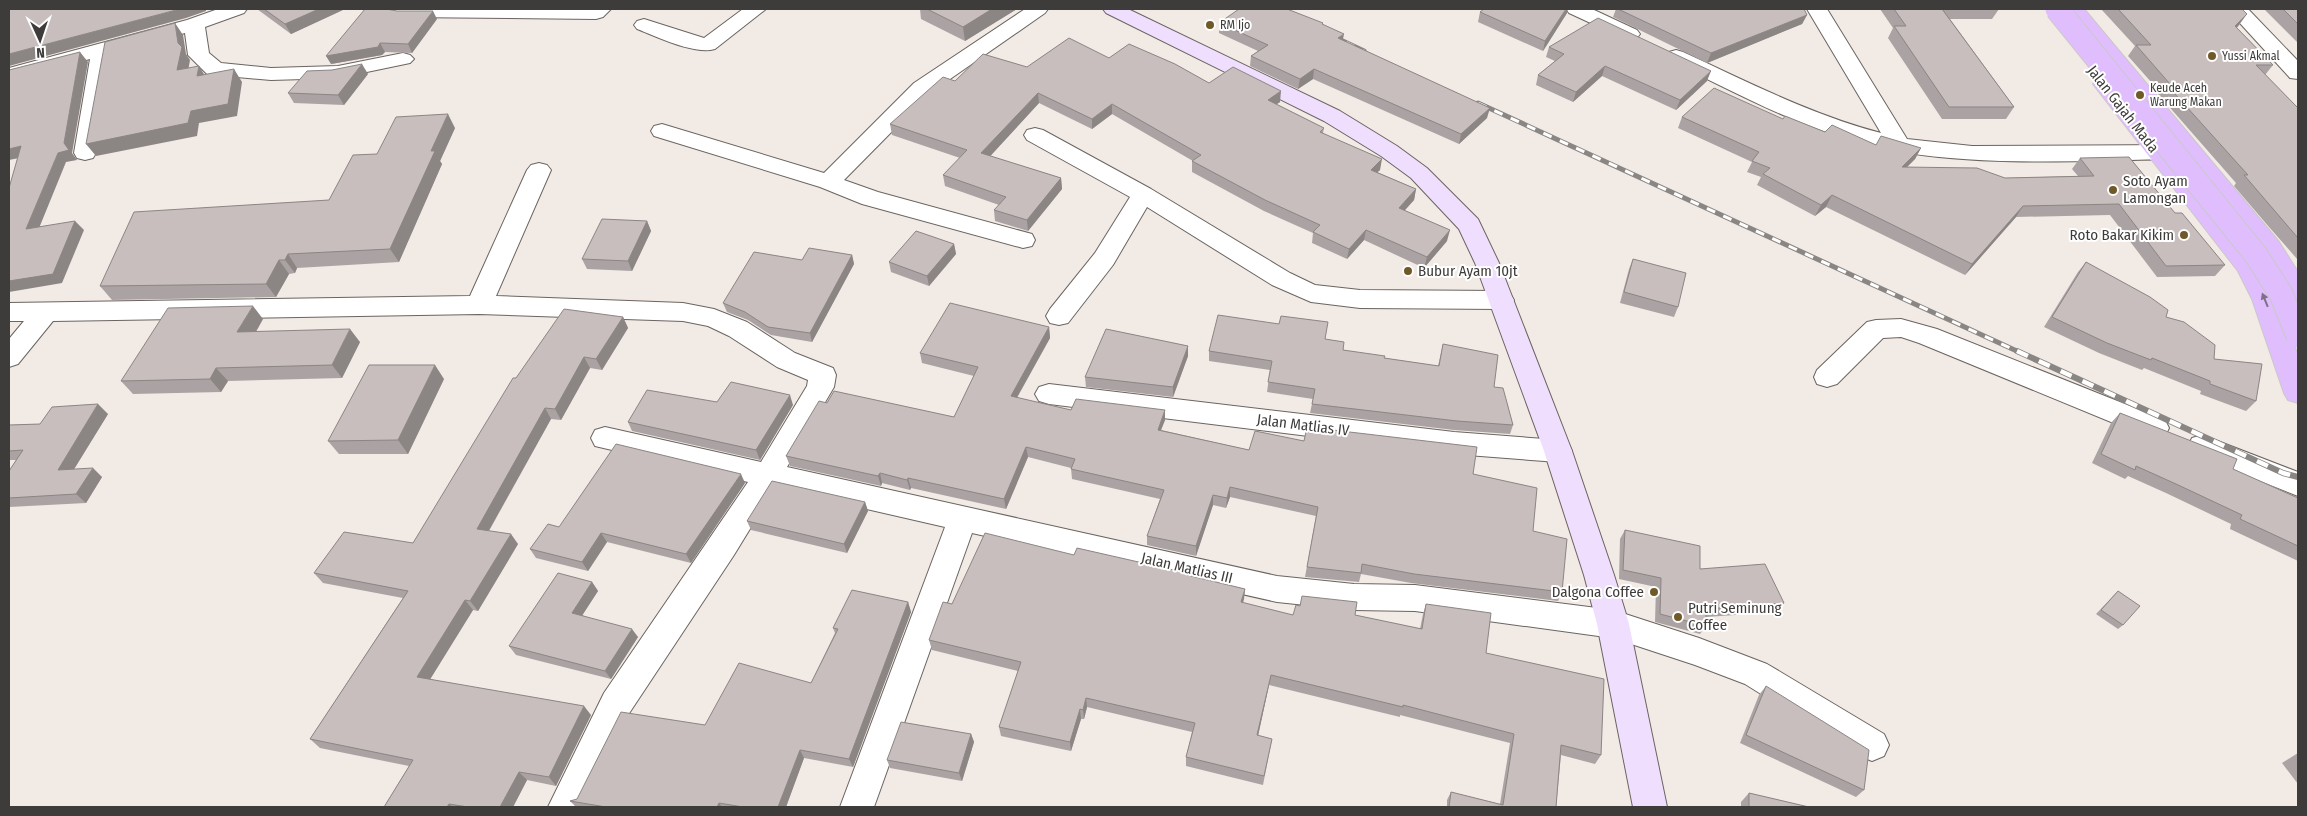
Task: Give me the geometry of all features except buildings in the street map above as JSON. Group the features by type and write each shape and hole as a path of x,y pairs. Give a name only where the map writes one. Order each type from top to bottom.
{"main road":[{"name":"Jalan Gajah Mada","path":"2044,9 2242,256 2265,299 2293,343 2298,393"},
{"path":"2057,9 2256,255 2281,294 2293,343"},
{"name":"Jalan Gajah Mada","path":"2074,9 2270,248 2298,292"}],"street":[{"path":"9,74 194,24 237,9"},
{"path":"380,9 402,11 579,13 596,13 601,9"},
{"path":"644,25 699,44 708,45 756,9"},
{"path":"828,182 929,82 1038,9"},
{"path":"1113,9 1361,132 1404,162 1444,197 1469,225 1487,263 1558,451 1599,575 1613,624 1650,807"},
{"path":"1576,9 1784,108 1840,129 1900,146 1972,152 2191,152"},
{"path":"1816,9 1900,146"},
{"path":"2237,9 2298,72"},
{"path":"194,24 199,56 215,69 270,74 338,72 403,59"},
{"path":"85,153 102,49"},
{"path":"662,131 828,182 870,198 1023,240"},
{"path":"1035,136 1143,194 1281,280 1311,293 1360,299 1501,300"},
{"path":"479,305 539,170"},
{"path":"1059,316 1104,259 1143,194"},
{"path":"9,312 479,305 683,312 714,318 738,329 779,356 823,375 820,387 768,475 616,704 565,807"},
{"path":"9,357 47,310"},
{"path":"1827,377 1876,329 1901,328 1928,336 2298,484"},
{"name":"Jalan Matlias IV","path":"1049,394 1454,443 1558,451"},
{"name":"Jalan Matlias III","path":"605,438 1278,589 1354,597 1414,598 1613,624 1699,652 1756,674 1872,745"},
{"path":"857,807 963,518"}],"railway":[{"path":"1330,35 1364,51"},
{"path":"1478,103 2019,352"},
{"path":"2017,351 2283,473 2298,477"}],"place":[{"name":"RM Ijo","path":"1210,25"},
{"name":"Yussi Akmal","path":"2212,56"},
{"name":"Keude Aceh Warung Makan","path":"2140,95"},
{"name":"Soto Ayam Lamongan","path":"2113,190"},
{"name":"Roto Bakar Kikim","path":"2184,235"},
{"name":"Bubur Ayam 10jt","path":"1408,271"},
{"name":"Dalgona Coffee","path":"1654,592"},
{"name":"Putri Seminung Coffee","path":"1678,617"}]}
